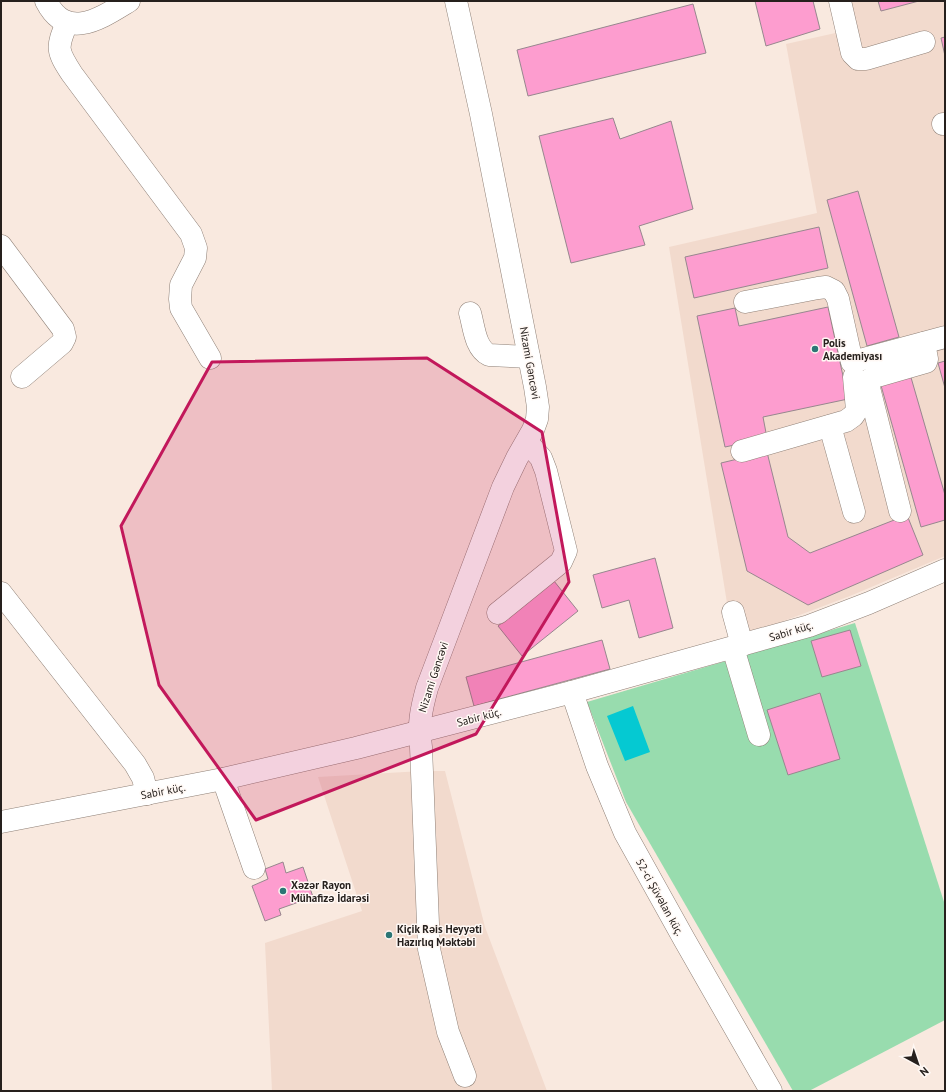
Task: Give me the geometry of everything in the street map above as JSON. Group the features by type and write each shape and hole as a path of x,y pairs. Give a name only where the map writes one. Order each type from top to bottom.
{"street":[{"path":"46,1 57,16 67,22 81,24 98,19 129,1"},
{"name":"Nizami Gəncəvi","path":"456,1 481,114 538,407 537,418 527,442 516,458 503,486 427,688 420,715 419,732 422,755 429,949 448,1032 465,1076"},
{"path":"840,1 852,53 858,58 866,59 924,42"},
{"path":"67,22 59,46 63,60 191,234 196,248 195,258 181,285 181,308 210,358"},
{"path":"1,246 63,329 65,337 62,343 22,378"},
{"path":"742,451 846,422 857,410 852,362 838,299 834,291 826,287 745,302"},
{"path":"470,313 479,346 484,352 489,355 529,358"},
{"path":"852,362 945,337"},
{"path":"900,511 868,384 869,380 874,377 926,362 928,359 924,343"},
{"path":"830,426 854,512"},
{"path":"498,613 561,562 566,551 546,471 541,458 527,442"},
{"name":"Sabir küç.","path":"1,822 223,779 419,732 572,692 808,626 869,603 945,570"},
{"path":"1,593 135,764 143,778 147,794"},
{"path":"733,612 737,646 759,735"},
{"name":"52-ci Şüvəlan küç.","path":"572,692 597,766 625,833 684,939 772,1091"},
{"path":"223,779 254,868"}],"highlighted area":[{"path":"427,358 542,432 569,582 476,734 256,820 159,685 121,526 212,362"}],"shaded area":[{"name":"Polis Akademiyası","path":"832,1 945,1 945,556 850,596 747,635 728,609 669,247 817,213 786,44 840,32"},
{"name":"Kiçik Rəis Heyyəti Hazırlıq Məktəbi","path":"445,771 485,927 547,1091 272,1091 265,943 362,911 318,777"}],"green space":[{"path":"855,623 945,905 945,1020 809,1091 793,1091 626,802 587,702"}],"water":[{"path":"633,706 650,752 625,761 607,716"}],"building":[{"path":"755,1 813,1 820,29 766,46"},
{"path":"878,1 919,1 881,11"},
{"path":"693,4 706,53 528,96 517,50"},
{"path":"945,37 945,56 941,38"},
{"path":"613,118 620,139 671,121 693,209 639,226 645,245 571,263 539,136"},
{"path":"858,191 899,337 867,346 827,200"},
{"path":"819,227 828,268 694,298 685,257"},
{"path":"828,307 848,399 763,417 767,438 725,447 697,316 735,308 739,326"},
{"path":"945,361 945,388 938,363"},
{"path":"910,374 945,495 945,520 921,527 880,382"},
{"path":"767,452 788,537 810,553 907,515 923,555 808,605 747,571 721,463"},
{"path":"655,558 673,628 639,638 629,600 602,608 593,575"},
{"path":"554,581 578,611 522,656 498,626"},
{"path":"850,630 861,666 822,677 811,641"},
{"path":"602,640 610,669 474,706 466,677"},
{"path":"820,693 840,759 788,775 767,710"},
{"name":"Xəzər Rayon Mühafizə İdarəsi","path":"283,862 286,873 303,867 313,897 279,909 281,915 265,921 252,886 268,879 265,869"}],"place":[{"name":"Polis Akademiyası","path":"815,349"},
{"name":"Xəzər Rayon Mühafizə İdarəsi","path":"283,891"},
{"name":"Kiçik Rəis Heyyəti Hazırlıq Məktəbi","path":"389,935"}]}
